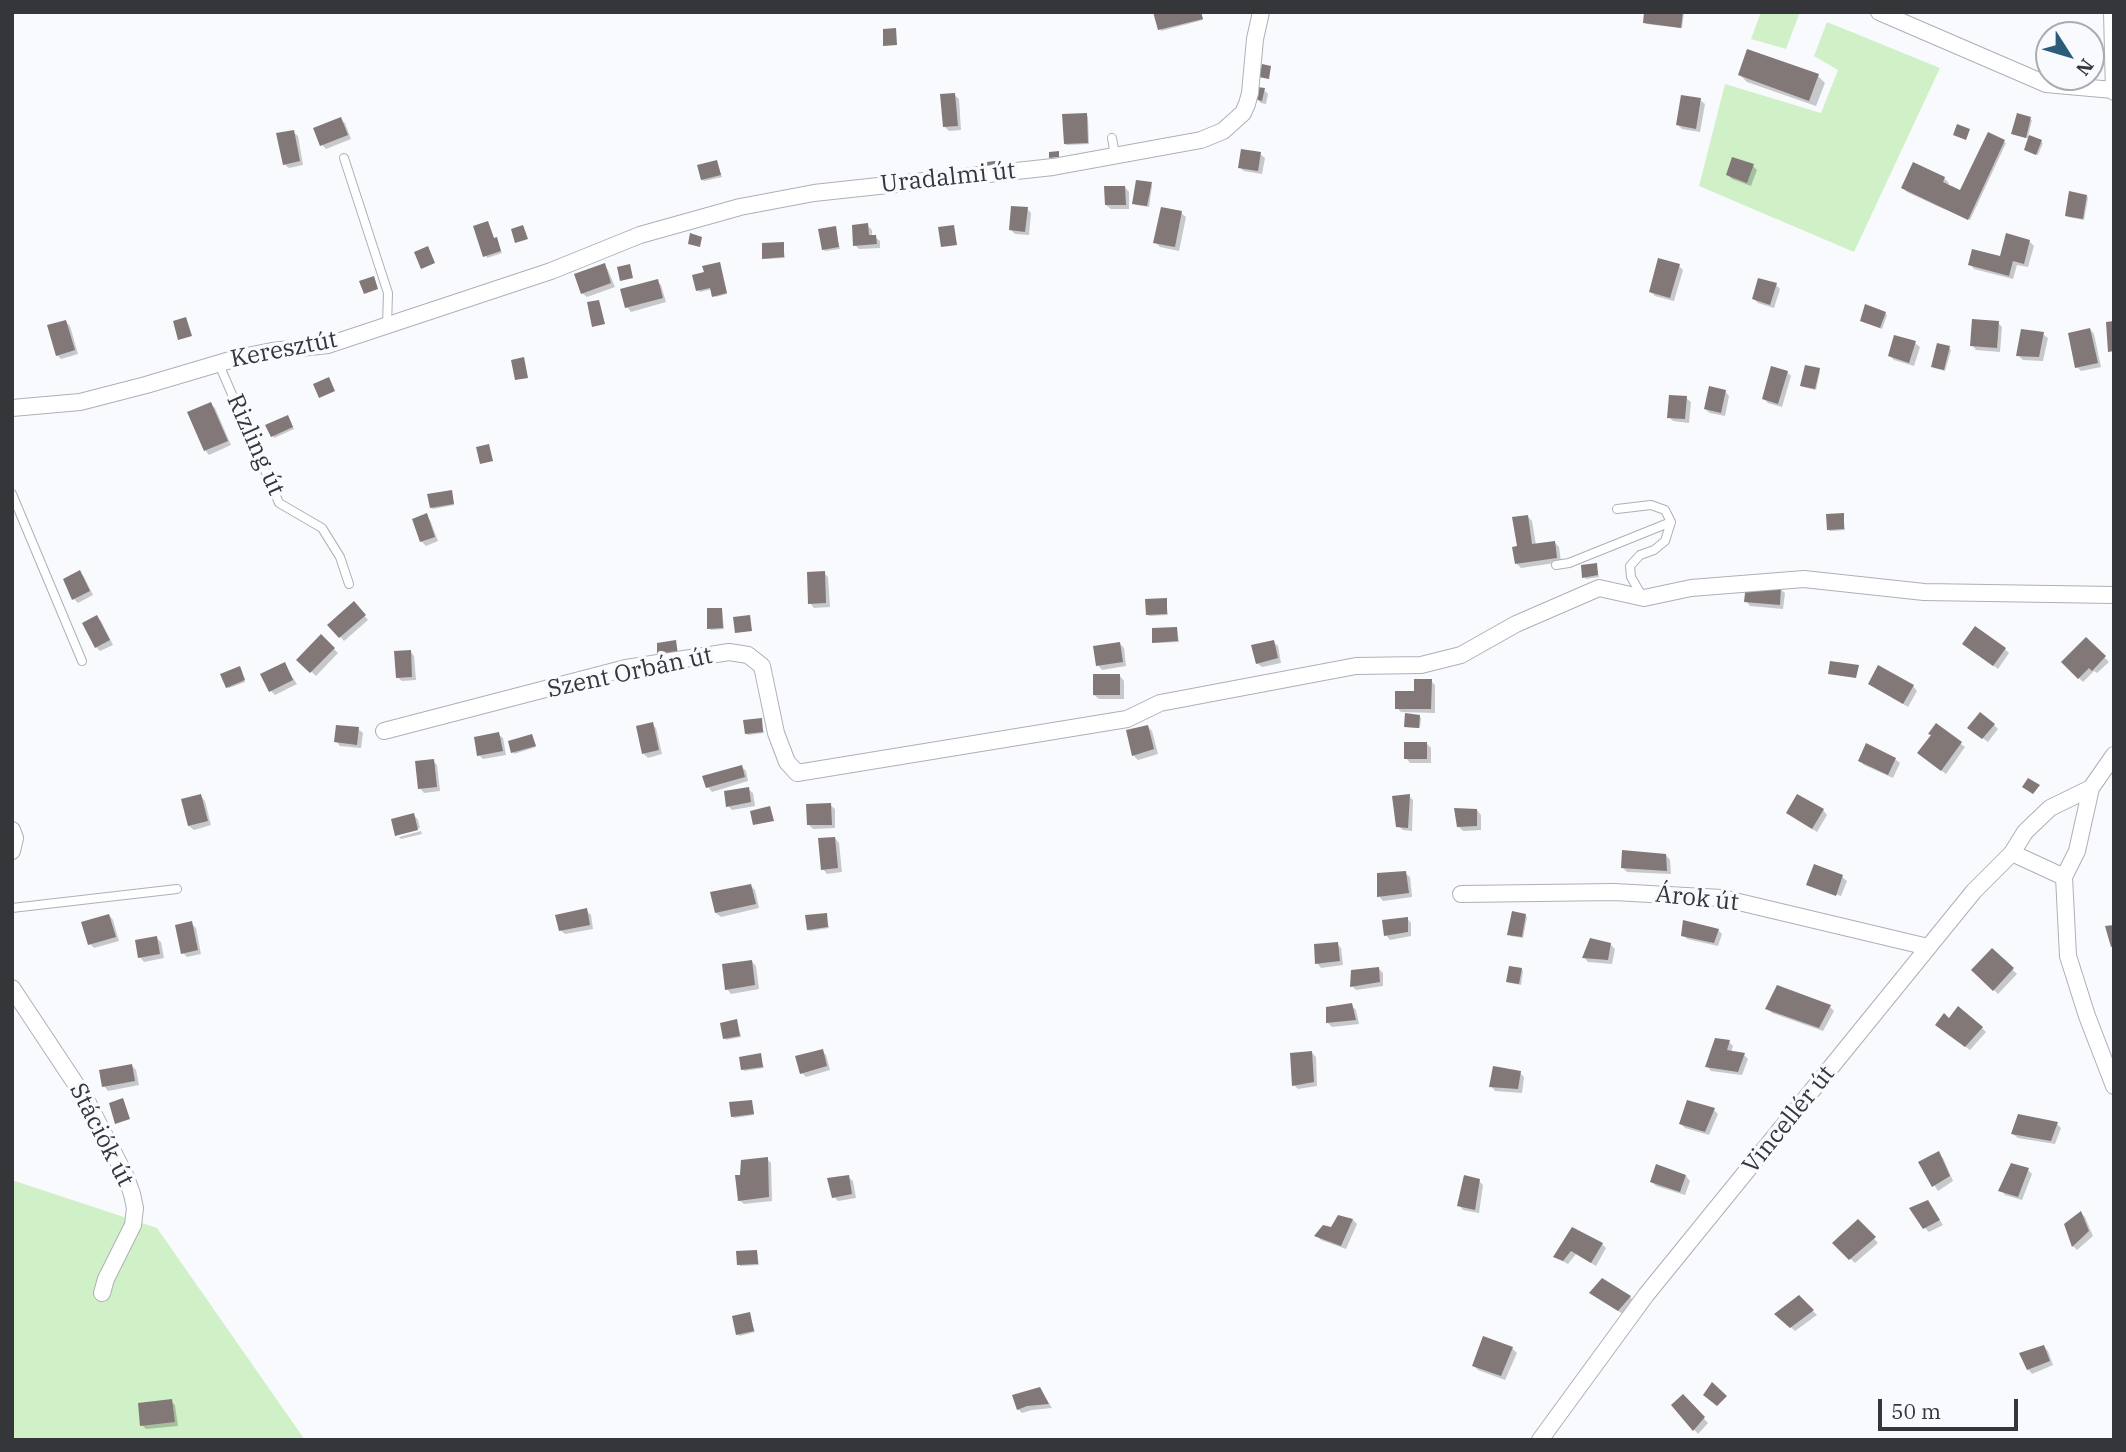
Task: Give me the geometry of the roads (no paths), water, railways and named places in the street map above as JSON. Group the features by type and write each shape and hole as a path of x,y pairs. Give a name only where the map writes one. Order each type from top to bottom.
{"street":[{"name":"Uradalmi út","path":"551,271 640,235 752,205 814,193 1053,167 1202,140 1223,131 1243,113 1250,93 1255,39 1261,12"},
{"path":"1880,12 2046,85 2113,91 2112,12"},
{"name":"Keresztút","path":"12,408 80,402 146,386 218,362 272,351 328,345 551,271"},
{"path":"1644,598 1691,588 1804,579 1924,592 2114,596"},
{"name":"Szent Orbán út","path":"384,731 626,668 729,652 748,655 762,666 776,733 787,762 797,773 1127,719 1160,703 1356,666 1421,665 1461,655 1516,624 1599,588 1644,598"},
{"path":"2114,755 2091,788 2077,851 2064,877 2068,956 2087,1016 2114,1086"},
{"name":"Vincellér út","path":"1540,1440 1646,1295 1974,891 2012,853 2025,832 2050,808 2091,788"},
{"path":"12,830 15,838 12,851"},
{"path":"2012,853 2064,877"},
{"name":"Árok út","path":"1461,894 1614,892 1722,898 1928,947"},
{"name":"Stációk út","path":"12,988 87,1101 132,1194 135,1208 133,1225 106,1279 102,1293"}],"lane":[{"path":"1112,138 1115,155"},
{"path":"344,158 388,293 387,326"},
{"name":"Rizling út","path":"218,362 279,503 322,528 340,557 349,584"},
{"path":"12,494 82,661"},
{"path":"1617,509 1651,505 1665,510 1671,522 1665,541 1654,550 1640,555 1630,566 1631,577 1644,598"},
{"path":"1556,565 1569,563 1671,522"},
{"path":"12,908 177,889"}]}
